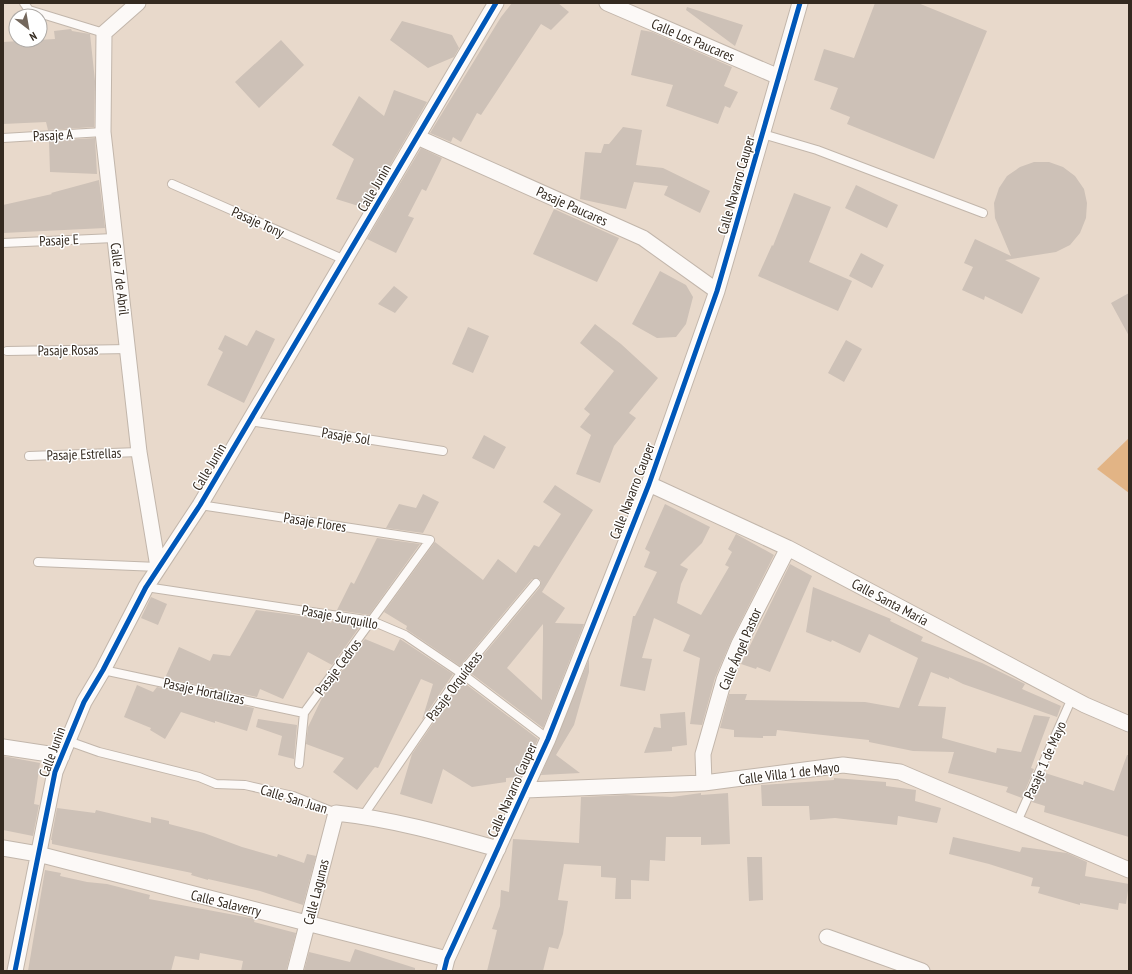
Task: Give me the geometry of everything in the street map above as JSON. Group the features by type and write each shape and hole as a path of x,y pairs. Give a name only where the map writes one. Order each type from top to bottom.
{"street":[{"path":"104,33 138,3"},
{"name":"Calle Junin","path":"14,971 55,772 84,702 103,670 146,587 200,505 496,3"},
{"name":"Calle Los Paucares","path":"607,3 779,77"},
{"name":"Calle Navarro Cauper","path":"446,965 548,739 649,484 717,291 800,3"},
{"name":"Calle 7 de Abril","path":"104,33 103,132 114,238 129,349 139,452 158,567"},
{"name":"Pasaje Paucares","path":"418,137 643,238 717,291"},
{"name":"Calle Santa María","path":"649,484 788,548 1072,698 1129,724"},
{"name":"Calle Ángel Pastor","path":"704,781 703,757 724,680 739,644 788,548"},
{"path":"3,747 62,756"},
{"name":"Calle Villa 1 de Mayo","path":"525,790 704,781 843,765 900,772 1129,870"},
{"name":"Calle San Juan","path":"336,813 366,812 498,849"},
{"name":"Calle Lagunas","path":"296,971 336,813"},
{"name":"Calle Salaverry","path":"3,848 38,854 308,924 446,965"},
{"path":"828,937 922,971"}],"lane":[{"path":"24,3 29,10 104,33"},
{"name":"Pasaje A","path":"3,138 103,132"},
{"path":"763,134 817,150 983,213"},
{"name":"Pasaje Tony","path":"172,184 345,260"},
{"name":"Pasaje E","path":"3,243 114,238"},
{"name":"Pasaje Rosas","path":"7,351 129,349"},
{"name":"Pasaje Sol","path":"250,421 443,451"},
{"name":"Pasaje Estrellas","path":"29,456 139,452"},
{"name":"Pasaje Flores","path":"200,505 430,540"},
{"name":"Pasaje Cedros","path":"304,712 430,540"},
{"path":"38,562 158,567"},
{"name":"Pasaje Orquídeas","path":"366,812 378,792 461,673 536,583"},
{"name":"Pasaje Surquillo","path":"146,587 372,621 405,634 461,673 548,739"},
{"name":"Pasaje Hortalizas","path":"103,670 304,712"},
{"name":"Pasaje 1 de Mayo","path":"1017,822 1072,698"},
{"path":"299,764 304,712"},
{"name":"Calle San Juan","path":"68,741 99,752 199,777 216,784 245,785 279,792 336,813"}],"shaded area":[{"path":"1129,438 1129,493 1097,469"}],"building":[{"path":"512,3 558,3 569,12 551,30 541,24 481,115 477,113 461,142 453,137 451,142 430,133 501,17"},
{"path":"875,3 918,3 987,31 934,159 847,124 850,117 830,109 838,88 814,80 824,49 854,58"},
{"path":"687,7 743,25 735,46 686,10"},
{"path":"402,21 452,35 459,48 454,57 428,68 390,40"},
{"path":"71,29 72,31 90,34 95,81 94,127 48,130 46,122 3,124 3,42 8,42 8,48 48,48 48,39 55,39 54,31"},
{"path":"641,30 652,32 732,67 724,86 738,92 730,108 725,106 718,124 666,106 673,85 631,75"},
{"path":"281,40 304,65 259,108 235,82"},
{"path":"394,90 427,102 365,208 336,199 354,159 332,145 359,96 384,116"},
{"path":"623,127 642,130 636,165 663,168 710,191 700,213 664,195 668,186 634,182 626,209 580,199 585,152 601,153 604,144 609,144"},
{"path":"95,138 97,174 50,172 49,141"},
{"path":"421,148 442,158 426,191 422,189 408,216 414,218 396,253 367,239"},
{"path":"1034,162 1049,162 1063,167 1075,176 1084,189 1087,203 1086,218 1080,233 1070,245 1056,252 1005,260 1040,278 1022,314 985,296 984,300 962,290 973,267 964,263 975,239 1011,256 995,218 994,203 999,188 1007,176 1020,167"},
{"path":"99,180 105,228 3,233 3,205 52,194 51,193"},
{"path":"856,185 898,205 887,228 845,208"},
{"path":"794,193 831,207 809,262 852,281 838,311 758,276 772,245 773,246"},
{"path":"554,209 619,238 597,282 533,254"},
{"path":"861,253 884,265 872,288 849,276"},
{"path":"660,271 686,285 693,297 686,324 676,337 657,338 632,324"},
{"path":"394,286 408,297 395,313 378,304"},
{"path":"1129,293 1129,336 1111,303"},
{"path":"595,324 621,344 658,378 629,413 636,418 614,446 600,483 576,474 591,435 580,427 590,414 584,409 614,371 580,343"},
{"path":"468,327 489,336 473,373 452,364"},
{"path":"256,330 275,339 244,403 207,385 223,352 218,349 225,335 247,346"},
{"path":"846,340 862,349 844,382 828,373"},
{"path":"484,435 506,447 494,469 472,458"},
{"path":"555,485 593,510 542,592 565,608 555,623 584,624 543,728 469,672 540,587 541,581 539,579 532,579 460,666 406,629 407,626 384,612 435,542 483,580 498,559 516,573 534,545 539,547 561,514 543,502","holes":["543,624 542,700 507,668"]},
{"path":"423,494 439,502 423,533 386,528 399,504 416,508"},
{"path":"665,504 710,527 702,543 680,565 688,569 681,584 677,603 701,615 729,567 725,565 732,552 728,549 736,534 774,555 731,641 715,678 702,725 690,724 700,658 683,651 690,635 654,618 642,658 652,659 645,691 620,686 633,616 635,616 657,572 644,567 650,552 645,549"},
{"path":"377,538 420,544 369,615 337,610 351,582 354,584"},
{"path":"790,564 812,576 770,672 757,667 756,669 741,664"},
{"path":"813,587 891,619 890,621 923,637 921,641 982,663 1025,684 1022,689 1061,706 1057,717 963,684 949,677 949,679 931,672 918,706 946,707 942,738 996,753 997,748 1021,752 1034,715 1050,717 1031,768 1034,769 1022,798 1006,792 1008,787 948,773 954,752 913,751 869,742 869,740 777,730 776,736 763,736 763,738 734,737 734,730 720,728 729,694 747,694 745,700 865,702 899,708 918,658 869,634 860,653 832,640 831,642 806,632"},
{"path":"151,597 167,604 158,625 141,618"},
{"path":"256,610 324,619 331,623 332,621 361,625 332,665 308,652 283,699 260,689 257,697 165,678 179,647 210,661 213,654 230,656"},
{"path":"365,639 394,651 400,639 453,674 422,720 433,684 421,679 378,768 375,767 357,790 333,772 344,758 306,744 308,727 322,698"},
{"path":"589,659 589,672 574,725 556,755 580,773 541,775"},
{"path":"462,681 538,739 521,777 506,778 506,782 472,787 443,769 432,804 400,794 412,754"},
{"path":"137,685 153,692 157,687 254,708 247,731 181,712 165,739 150,730 151,728 124,717"},
{"path":"685,712 687,745 672,747 672,751 644,753 654,727 661,728 660,714"},
{"path":"258,719 297,725 294,759 278,755 282,736 256,727"},
{"path":"1127,755 1129,755 1129,837 1044,812 1045,806 1032,802 1045,773 1083,785 1084,781 1114,791"},
{"path":"3,756 40,763 34,804 39,805 33,836 3,830"},
{"path":"834,778 886,782 886,786 916,790 915,801 941,808 937,823 898,816 897,825 835,818 810,820 809,806 762,806 761,785 834,780"},
{"path":"701,793 701,795 728,793 730,844 701,845 701,837 666,837 665,861 650,860 649,881 631,880 631,899 615,899 616,878 601,877 601,866 564,864 558,900 568,901 563,934 558,949 549,947 543,971 487,971 497,930 492,929 500,906 501,890 509,892 513,839 579,843 581,797 626,795 672,797"},
{"path":"57,808 95,813 96,810 151,823 151,817 169,821 169,824 204,833 242,847 277,857 278,854 304,863 307,854 316,856 303,905 260,891 208,880 191,875 192,873 52,844 51,840"},
{"path":"953,837 1020,852 1022,847 1067,853 1087,862 1085,876 1129,884 1126,904 1119,903 1118,910 1080,903 1080,905 1038,893 1040,887 1031,886 1033,878 989,864 949,854"},
{"path":"747,857 762,857 763,900 749,901"},
{"path":"45,870 61,873 60,876 87,882 107,884 150,895 149,899 255,919 254,922 296,933 286,971 241,971 243,961 200,953 199,960 175,956 171,971 28,971"},
{"path":"355,949 415,968 415,971 304,971 309,952 350,962"}],"cycle path":[{"path":"15,971 55,772 84,702 103,670 146,587 200,505 496,3"},
{"path":"444,971 447,959 548,739 649,484 717,291 800,3"}]}
